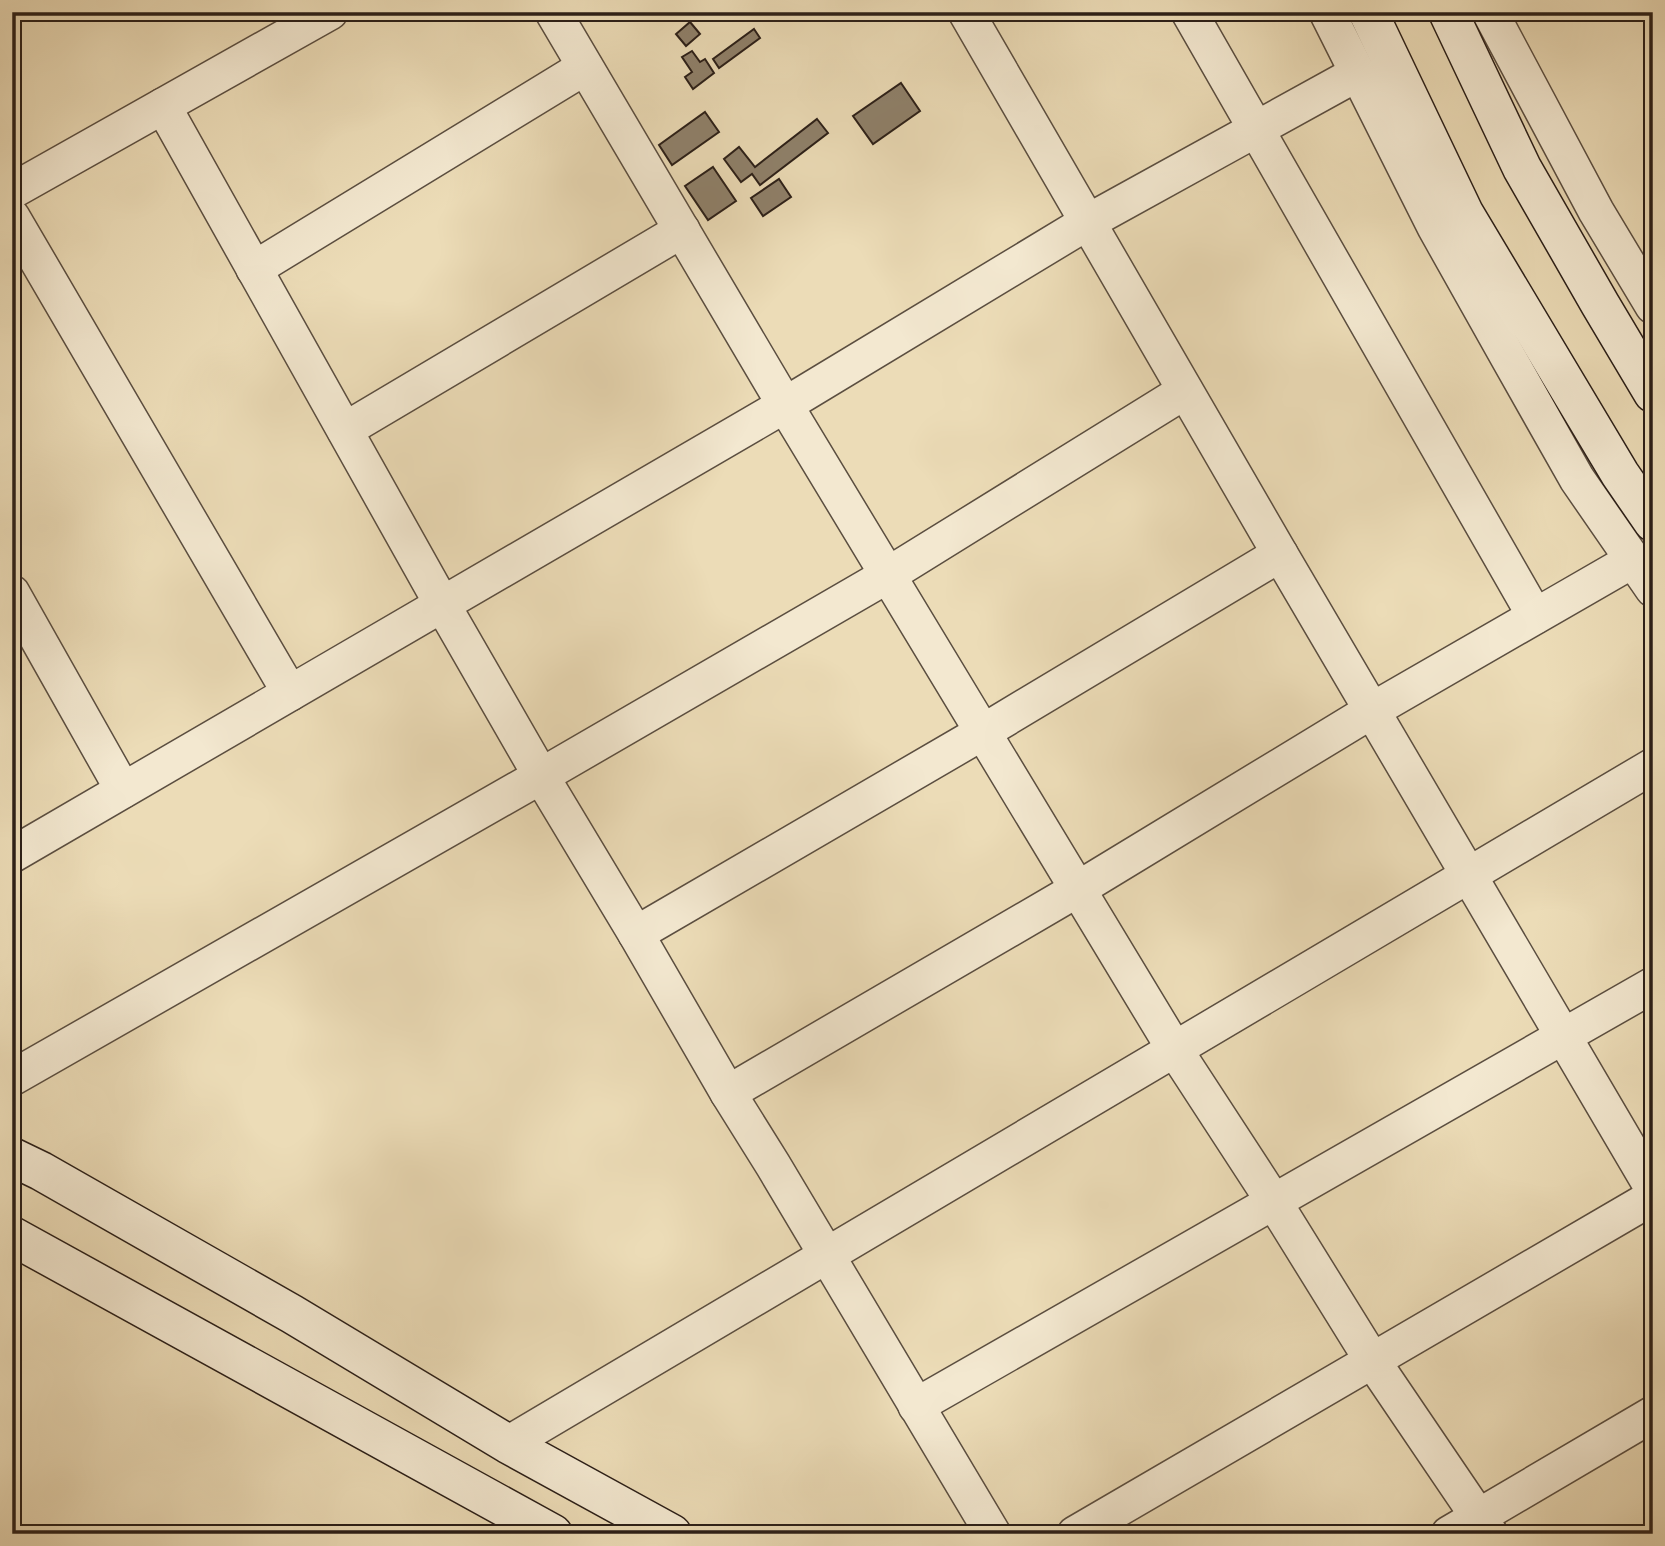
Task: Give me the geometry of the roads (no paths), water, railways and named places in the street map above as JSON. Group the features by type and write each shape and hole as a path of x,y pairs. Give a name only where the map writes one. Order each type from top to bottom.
{"street":[{"path":"12,191 330,12"},
{"path":"553,12 785,405 1175,1049 1372,1360 1485,1525"},
{"path":"966,12 1371,711 1653,1189"},
{"path":"1189,12 1535,616"},
{"path":"1327,12 1434,227 1577,479 1653,589"},
{"path":"1368,12 1464,213 1620,474 1653,522"},
{"path":"1448,12 1522,168 1653,393"},
{"path":"1490,12 1596,211 1653,306"},
{"path":"254,269 585,67"},
{"path":"12,855 785,405 1087,223 1358,73"},
{"path":"163,106 541,776 993,1534"},
{"path":"12,217 290,693"},
{"path":"345,430 682,230"},
{"path":"12,1078 888,575 1185,391"},
{"path":"636,934 983,732 1280,554"},
{"path":"728,1093 1078,889 1371,711 1633,560"},
{"path":"12,593 122,790"},
{"path":"508,1444 1653,766"},
{"path":"916,1406 1653,985"},
{"path":"12,1157 292,1314 508,1444 672,1534"},
{"path":"1074,1534 1653,1197"},
{"path":"12,1236 553,1534"},
{"path":"1449,1534 1485,1525 1653,1413"}]}
